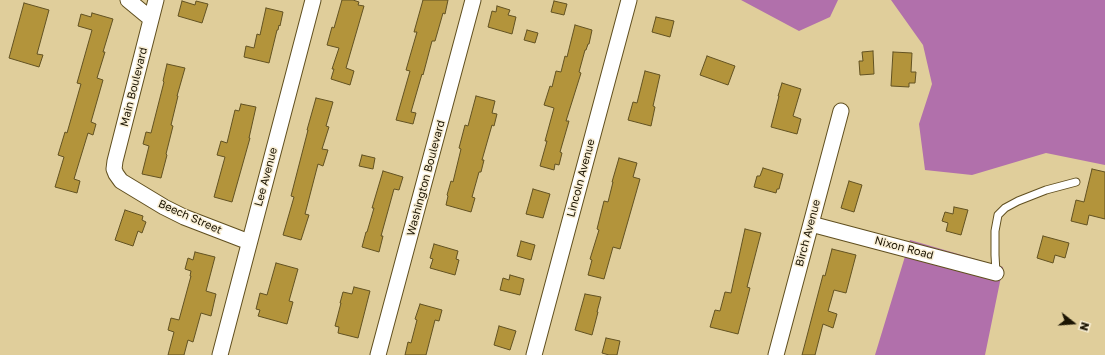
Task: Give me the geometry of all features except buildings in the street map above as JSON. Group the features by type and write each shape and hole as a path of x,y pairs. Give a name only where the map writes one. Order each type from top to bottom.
{"street":[{"path":"128,0 151,18"},
{"name":"Main Boulevard","path":"116,174 114,169 115,161 156,0"},
{"name":"Lee Avenue","path":"220,355 313,0"},
{"name":"Washington Boulevard","path":"378,355 473,0"},
{"name":"Lincoln Avenue","path":"534,355 629,0"},
{"name":"Birch Avenue","path":"776,355 841,111"},
{"name":"Beech Street","path":"116,174 121,181 164,207 184,217 249,242"},
{"name":"Nixon Road","path":"811,224 996,273"}],"lane":[{"path":"996,273 995,231 998,215 1005,208 1018,201 1046,190 1076,182"}],"shaded area":[{"path":"741,0 838,0 830,17 799,31"},
{"path":"891,0 1105,0 1105,165 1046,153 972,175 925,170 919,124 932,84 923,45"},
{"path":"910,240 1003,267 985,355 875,355"}]}
